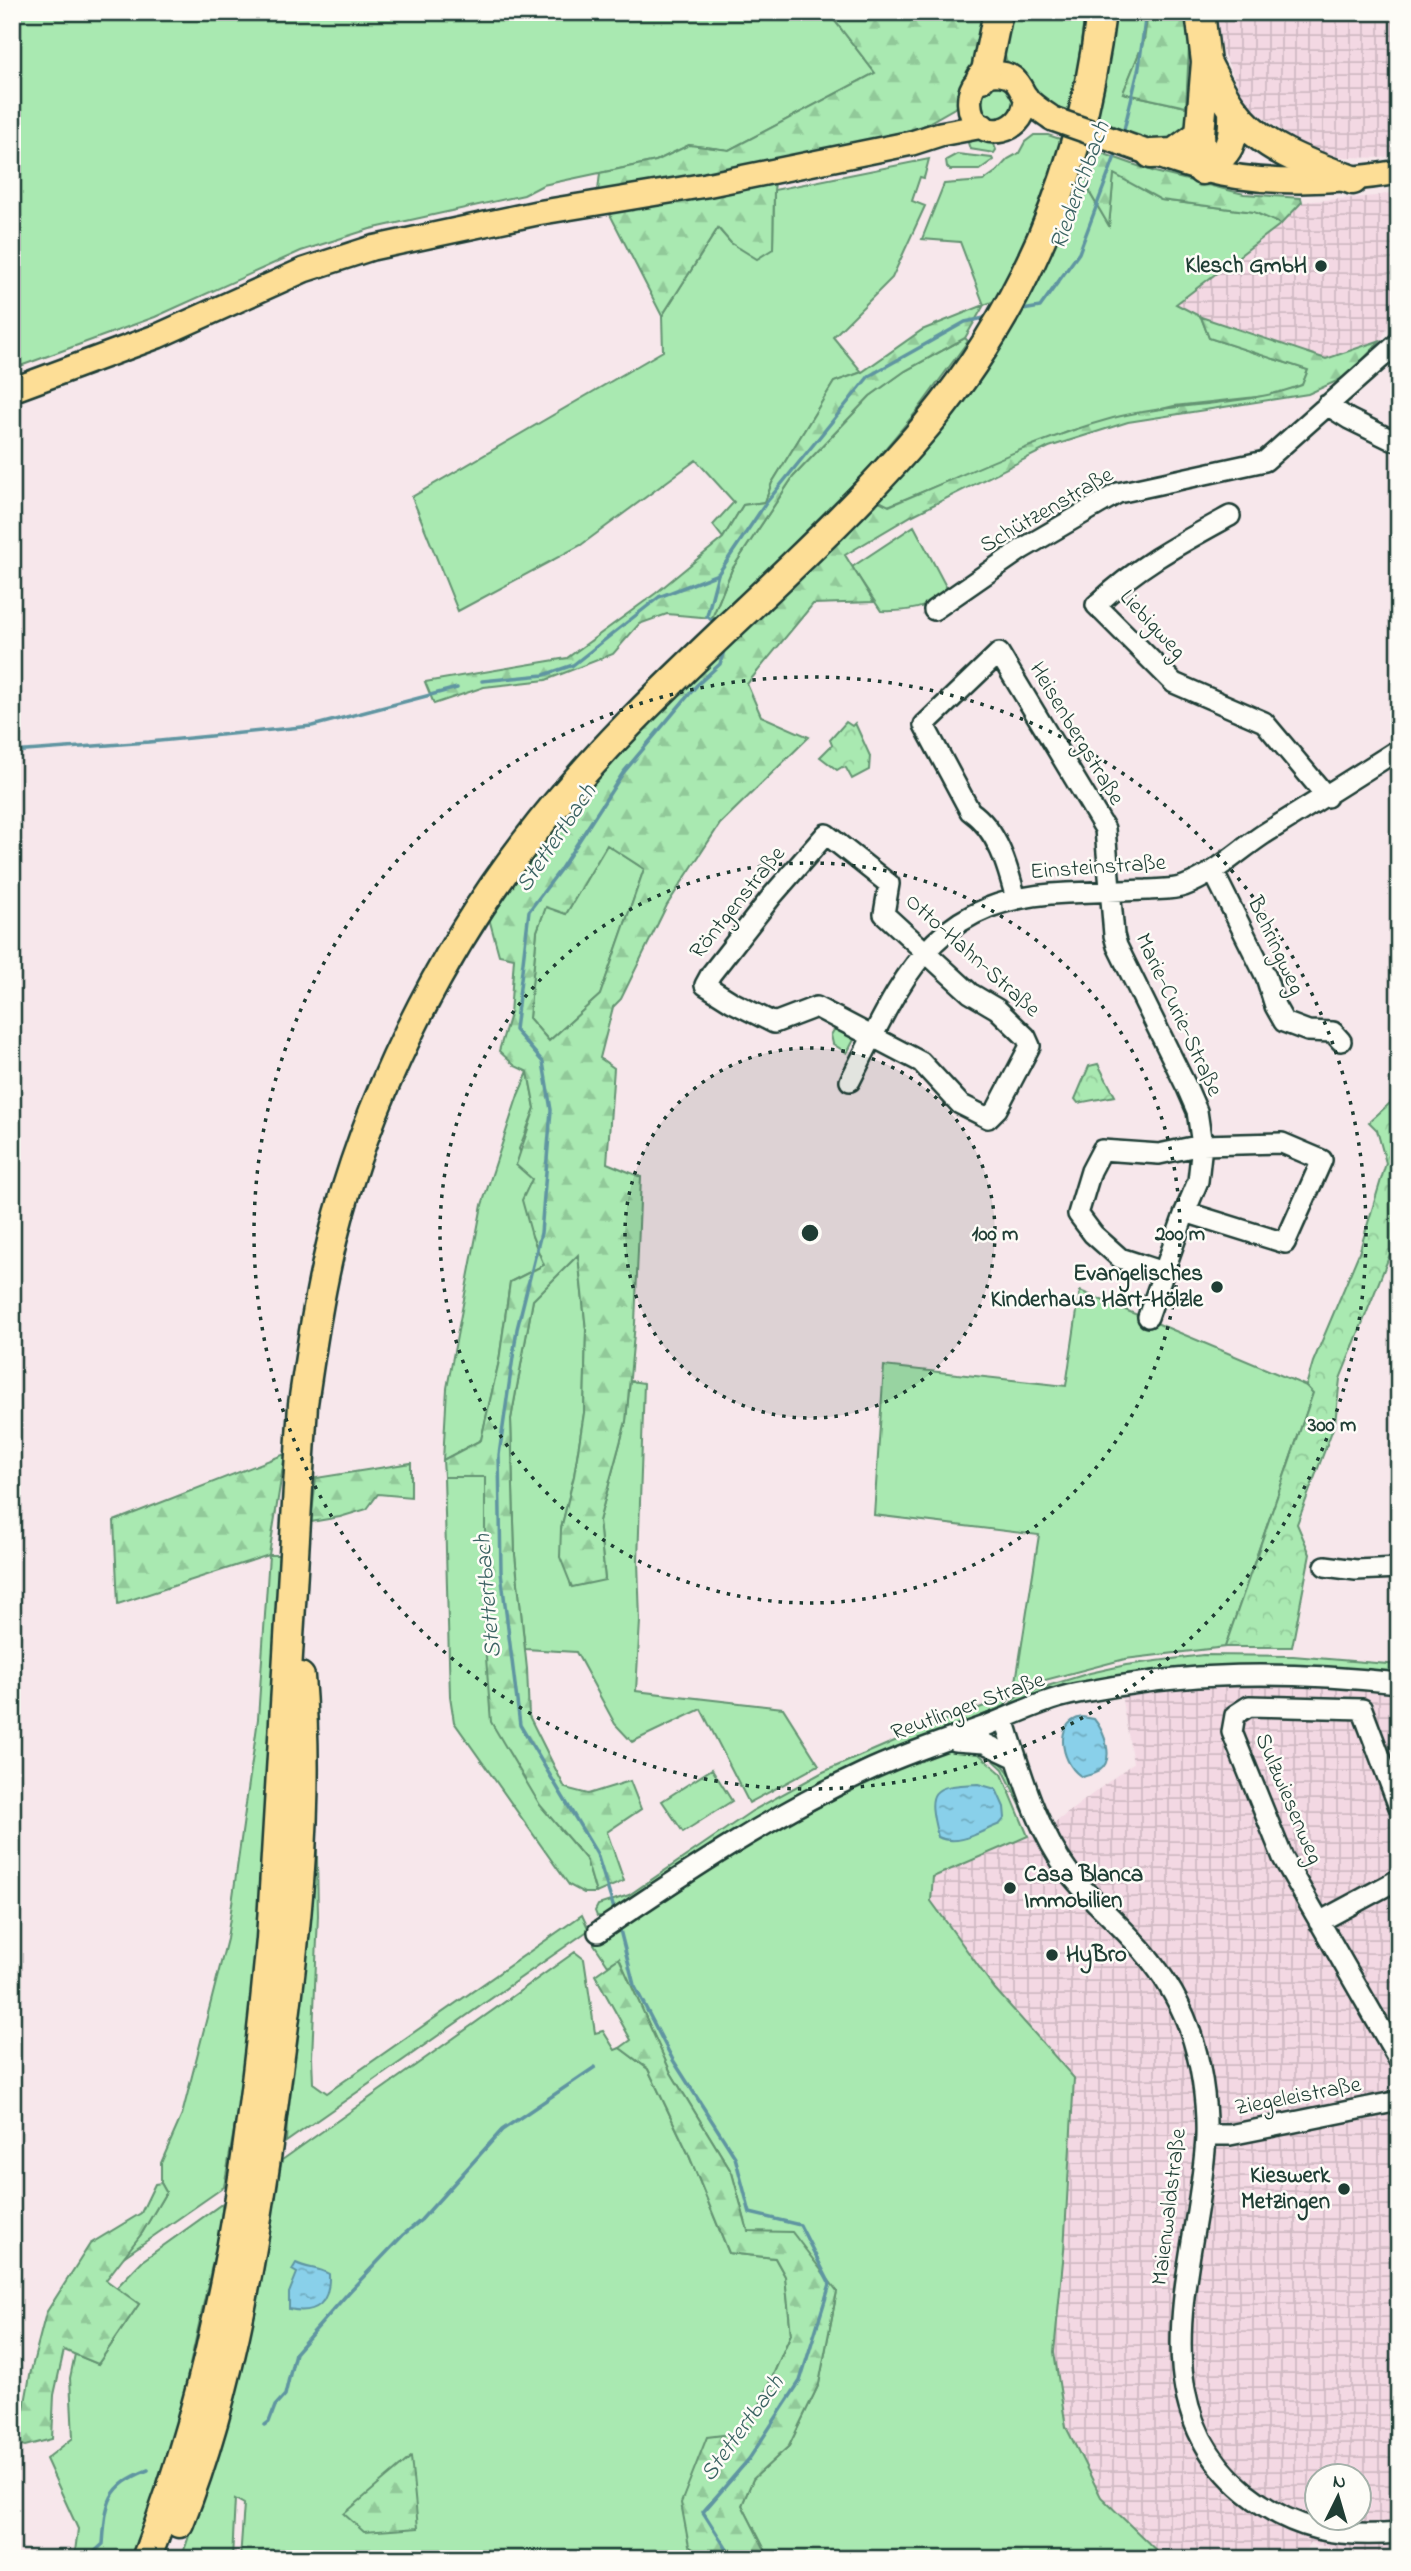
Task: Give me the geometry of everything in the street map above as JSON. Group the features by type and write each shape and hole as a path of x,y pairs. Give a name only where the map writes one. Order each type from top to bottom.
{"highway":[{"path":"146,2559 176,2473 201,2385 216,2322 247,2156 270,1953 296,1492 307,1379 332,1240 358,1156 394,1065 437,979 477,913 526,842 627,726 837,521 926,426 992,334 1011,303 1046,233 1068,173 1095,62 1101,12"},
{"path":"1200,12 1206,62 1200,134 1202,170 1217,162 1231,143 1233,110"},
{"path":"986,85 1002,68 996,23"},
{"path":"1206,62 1233,110 1255,133 1281,150 1353,180"},
{"path":"1151,154 1174,153 1200,134"},
{"path":"165,2559 195,2479 217,2402 243,2294 270,2133 289,1988 302,1825 304,1741 292,1591"}],"main road":[{"path":"940,134 986,85 1020,84 1026,97 1053,119 1202,170 1286,180 1353,180 1399,172"},
{"path":"983,127 974,118 986,85"},
{"path":"12,390 158,336 304,270 372,248 537,213 706,185 871,152 940,134 983,127 1001,130 1011,127 1019,120 1024,111 1026,97"},
{"path":"1019,120 1053,119"}],"street":[{"name":"Schützenstraße","path":"934,610 1022,549 1118,493 1265,461 1399,342"},
{"path":"1327,405 1392,440 1399,439"},
{"name":"Liebigweg","path":"1230,516 1170,548 1125,578 1096,605 1174,683 1264,722 1327,796"},
{"name":"Heisenbergstraße","path":"1016,899 1005,859 981,818 970,811 924,725 999,653 1105,829 1109,892"},
{"name":"Einsteinstraße","path":"850,1081 903,979 925,952 955,925 974,913 1016,899 1063,893 1184,886 1213,871 1399,748"},
{"name":"Röntgenstraße","path":"873,1037 816,1007 774,1023 705,985 757,914 826,834 889,884"},
{"name":"Behringweg","path":"1213,871 1266,977 1275,1006 1284,1022 1308,1031 1333,1032 1341,1041"},
{"name":"Otto-Hahn-Straße","path":"873,1037 921,1062 960,1104 988,1118 997,1109 1030,1046 1026,1037 997,1009 970,993 884,915 889,884"},
{"name":"Marie-Curie-Straße","path":"1109,892 1117,946 1197,1111 1202,1145 1198,1181 1148,1317"},
{"path":"1163,1272 1120,1258 1093,1234 1078,1214 1091,1171 1101,1150 1159,1154 1202,1145 1282,1143 1322,1160 1285,1243 1185,1212"},
{"path":"1325,1566 1356,1570 1399,1568"},
{"name":"Reutlinger Straße","path":"610,1923 753,1830 866,1771 1075,1693 1203,1675 1256,1673 1399,1682"},
{"name":"Sulzwiesenweg","path":"1399,1807 1362,1709 1248,1706 1235,1715 1232,1732 1283,1858 1399,2060"},
{"name":"Maienwaldstraße","path":"1004,1719 1016,1758 1054,1851 1071,1875 1134,1940 1159,1971 1177,2001 1188,2027 1201,2074 1206,2136 1202,2183 1182,2304 1181,2352 1182,2376 1189,2410 1199,2431 1215,2459 1233,2482 1259,2504 1281,2516 1327,2533 1352,2536 1399,2533"},
{"path":"943,1741 984,1743 1016,1758"},
{"path":"1319,1922 1399,1879"},
{"name":"Ziegeleistraße","path":"1206,2136 1230,2135 1399,2101"}],"shaded area":[{"path":"1216,12 1399,12 1399,154 1381,158 1316,156 1246,104 1222,50"},
{"path":"1399,191 1399,313 1394,314 1381,340 1326,359 1201,317 1175,304 1281,224 1302,202 1376,196"},
{"path":"1226,1667 1399,1676 1399,2552 1366,2555 1309,2543 1303,2559 1165,2559 1101,2497 1066,2427 1054,2352 1064,2251 1074,2078 995,1989 931,1901 932,1877 1048,1828 1133,1763 1118,1677 1177,1669"}],"green space":[{"path":"12,12 828,12 875,73 729,150 689,145 656,161 543,185 524,195 370,229 301,251 155,317 12,369"},
{"path":"828,12 989,12 982,51 958,106 921,127 778,164 774,190 773,249 757,259 731,243 718,228 662,316 598,191 600,173 656,161 689,145 729,150 875,73"},
{"path":"1005,12 1085,12 1072,113 1042,101 1024,76 1006,60 1001,36"},
{"path":"1113,12 1148,12 1144,41 1123,93 1186,107 1192,116 1179,140 1151,142 1092,117"},
{"path":"1148,12 1188,12 1190,27 1186,107 1123,93 1144,41"},
{"path":"997,81 1015,90 1016,111 1000,122 982,115 977,96"},
{"path":"965,133 988,138 996,150 994,153 970,149"},
{"path":"1034,135 1048,135 1066,141 1039,219 1000,299 984,305 960,242 922,239 944,184 983,181 1019,153 1025,142"},
{"path":"1093,150 1155,172 1244,194 1301,198 1302,202 1281,224 1254,212 1161,200 1114,174 1109,226 1091,195 1084,168"},
{"path":"957,154 993,160 979,170 950,170 946,160"},
{"path":"929,159 924,178 920,177 912,201 925,206 892,278 833,337 862,372 834,382 772,483 765,502 743,505 723,538 713,525 734,502 696,460 581,545 458,611 412,497 663,351 662,316 718,228 731,243 773,249 774,190"},
{"path":"1084,168 1091,195 1109,225 1114,173 1161,200 1254,212 1281,224 1176,304 1201,317 1209,338 1308,370 1302,385 1275,395 1174,406 1070,431 888,506 876,499 1011,325 1066,222"},
{"path":"984,305 965,338 905,371 870,396 793,477 732,569 712,618 667,614 639,624 613,654 546,680 484,687 434,704 425,682 567,658 656,593 723,538 743,505 765,502 772,483 834,382 862,372 922,330"},
{"path":"1201,317 1326,359 1381,340 1348,376 1308,394 1128,422 1049,447 911,516 845,555 874,602 813,604 747,684 761,716 809,737 720,824 667,905 621,999 613,1007 600,1058 614,1068 607,1163 641,1177 635,1323 626,1421 599,1521 605,1580 572,1587 560,1557 561,1529 574,1476 584,1413 586,1330 578,1255 533,1300 511,1419 515,1555 529,1716 565,1788 588,1794 630,1781 641,1809 607,1832 624,1881 596,1893 586,1859 540,1805 491,1722 485,1645 485,1477 444,1477 443,1460 481,1440 499,1361 510,1282 544,1265 522,1200 532,1179 516,1165 535,1108 528,1072 515,1066 499,1051 510,1014 514,958 499,955 487,911 601,772 740,630 875,499 889,506 1028,447 1113,418 1256,397 1302,385 1308,370 1209,338","holes":["607,845 644,869 600,995 549,1041 529,1018 537,931 546,907 566,914"]},
{"path":"965,338 968,341 917,411 868,469 716,621 712,618 732,569 793,477 870,396 905,371"},
{"path":"914,526 950,594 917,608 881,611 852,567"},
{"path":"846,722 852,726 855,723 870,756 869,770 852,779 846,768 837,770 820,757 832,745 830,740"},
{"path":"606,844 644,869 600,995 549,1041 529,1018 537,931 546,906 566,914"},
{"path":"843,1027 857,1034 847,1053 833,1044 831,1035 834,1030"},
{"path":"1098,1064 1115,1096 1078,1103 1075,1099 1089,1066"},
{"path":"528,1072 535,1108 519,1149 532,1179 532,1236 544,1265 510,1282 499,1361 481,1440 443,1460 447,1388 482,1205"},
{"path":"1399,1095 1399,1232 1340,1379 1335,1423 1297,1524 1310,1554 1292,1647 1225,1647 1313,1393 1306,1386 1313,1362 1359,1253 1386,1163 1377,1130 1369,1122"},
{"path":"578,1255 586,1330 584,1413 574,1476 561,1529 571,1586 605,1579 599,1521 626,1421 630,1381 644,1383 638,1561 640,1621 636,1691 783,1708 819,1765 749,1803 701,1709 632,1742 615,1724 576,1652 525,1649 515,1555 511,1419 533,1300"},
{"path":"1080,1291 1309,1387 1313,1393 1225,1647 1125,1659 1015,1688 1039,1535 874,1515 884,1366 1066,1386"},
{"path":"285,1454 269,1555 118,1604 114,1521"},
{"path":"411,1463 411,1497 378,1494 367,1509 311,1522 316,1478"},
{"path":"444,1477 485,1477 485,1645 540,1805 586,1859 596,1893 584,1893 569,1885 454,1722 450,1696"},
{"path":"269,1555 284,1555 266,1835 243,2079 224,2187 122,2258 142,2233 166,2192 161,2183 161,2163 182,2115 227,1939 258,1719"},
{"path":"1203,1655 1293,1656 1399,1665 1399,1676 1226,1667 1177,1669 1118,1677 1009,1705 1018,1695 1090,1673 1126,1665"},
{"path":"1010,1697 1004,1707 936,1733 828,1781 604,1917 597,1916 595,1911 598,1905 629,1895 752,1811 823,1772 934,1724"},
{"path":"958,1747 980,1748 980,1755 1002,1774 1028,1836 933,1877 931,1901 995,1989 1074,2078 1064,2251 1054,2352 1066,2427 1101,2497 1165,2559 761,2559 765,2550 742,2505 753,2479 789,2446 819,2384 837,2291 748,2232 732,2173 671,2073 619,1959 608,1965 594,1944 735,1851 916,1756"},
{"path":"988,1755 1002,1764 1012,1778 1026,1809 1024,1813 1003,1769"},
{"path":"712,1769 732,1801 683,1832 662,1801"},
{"path":"316,1800 318,1915 312,2057 313,2083 327,2093 582,1915 589,1930 286,2142 290,2067"},
{"path":"575,1952 584,1959 595,2033 603,2031 615,2050 620,2048 648,2069 688,2153 729,2253 775,2258 785,2276 791,2334 748,2432 707,2438 689,2545 706,2559 240,2559 244,2504 235,2499 232,2559 181,2559 226,2411 282,2160"},
{"path":"619,1958 671,2073 732,2173 748,2231 792,2232 837,2291 819,2384 789,2446 753,2479 742,2505 765,2550 761,2559 706,2559 689,2546 681,2503 707,2437 748,2432 791,2334 785,2276 775,2258 729,2253 688,2153 648,2069 620,2048 631,2040 595,1975"},
{"path":"161,2183 166,2192 142,2233 106,2280 139,2304 98,2364 64,2350 54,2395 52,2439 25,2446 12,2442 12,2426 22,2420 46,2313 90,2244 141,2213 155,2184"},
{"path":"223,2203 219,2234 178,2419 156,2492 131,2559 74,2559 78,2529 46,2459 73,2438 70,2378 75,2354 98,2364 139,2304 116,2288 142,2261"},
{"path":"411,2457 418,2528 364,2532 344,2514"}],"water":[{"path":"1082,1717 1094,1719 1098,1724 1108,1753 1104,1766 1083,1777 1070,1765 1063,1746 1066,1728 1072,1721"},
{"path":"978,1784 996,1789 1004,1807 1005,1818 1000,1824 969,1837 946,1840 938,1837 932,1809 936,1793 950,1786"},
{"path":"296,2263 329,2274 327,2293 320,2305 314,2308 289,2309 289,2293 297,2273 292,2270"}],"waterway":[{"name":"Riederichbach","path":"1123,134 1139,67 1146,12"},
{"name":"Riederichbach","path":"1017,311 1040,307 1079,253 1117,151"},
{"name":"Riederichbach","path":"717,625 707,616 718,574 766,503 869,376 965,322 989,317"},
{"path":"482,681 544,675 573,665 659,597 718,574"},
{"name":"Stettertbach","path":"615,1912 597,1854 520,1725 501,1572 499,1455 517,1329 541,1233 551,1110 543,1062 515,1030 529,911 560,870 623,773 697,685 720,664 725,647"},
{"path":"12,752 312,726 457,688"},
{"name":"Stettertbach","path":"619,1926 634,1985 673,2060 735,2157 750,2213 800,2225 830,2284 800,2381 749,2459 703,2512 733,2559"},
{"path":"265,2425 269,2422 275,2406 285,2395 295,2353 350,2291 403,2235 421,2220 502,2130 595,2067"},
{"path":"83,2556 92,2554 103,2544 108,2506 117,2489 124,2482 148,2470"},
{"path":"66,2559 71,2558"}],"place":[{"name":"Klesch GmbH","path":"1321,266"},
{"name":"Evangelisches Kinderhaus Hart-Hölzle","path":"1217,1287"},
{"name":"Casa Blanca Immobilien","path":"1010,1888"},
{"name":"HyBro","path":"1052,1955"},
{"name":"Kieswerk Metzingen","path":"1344,2189"}]}
